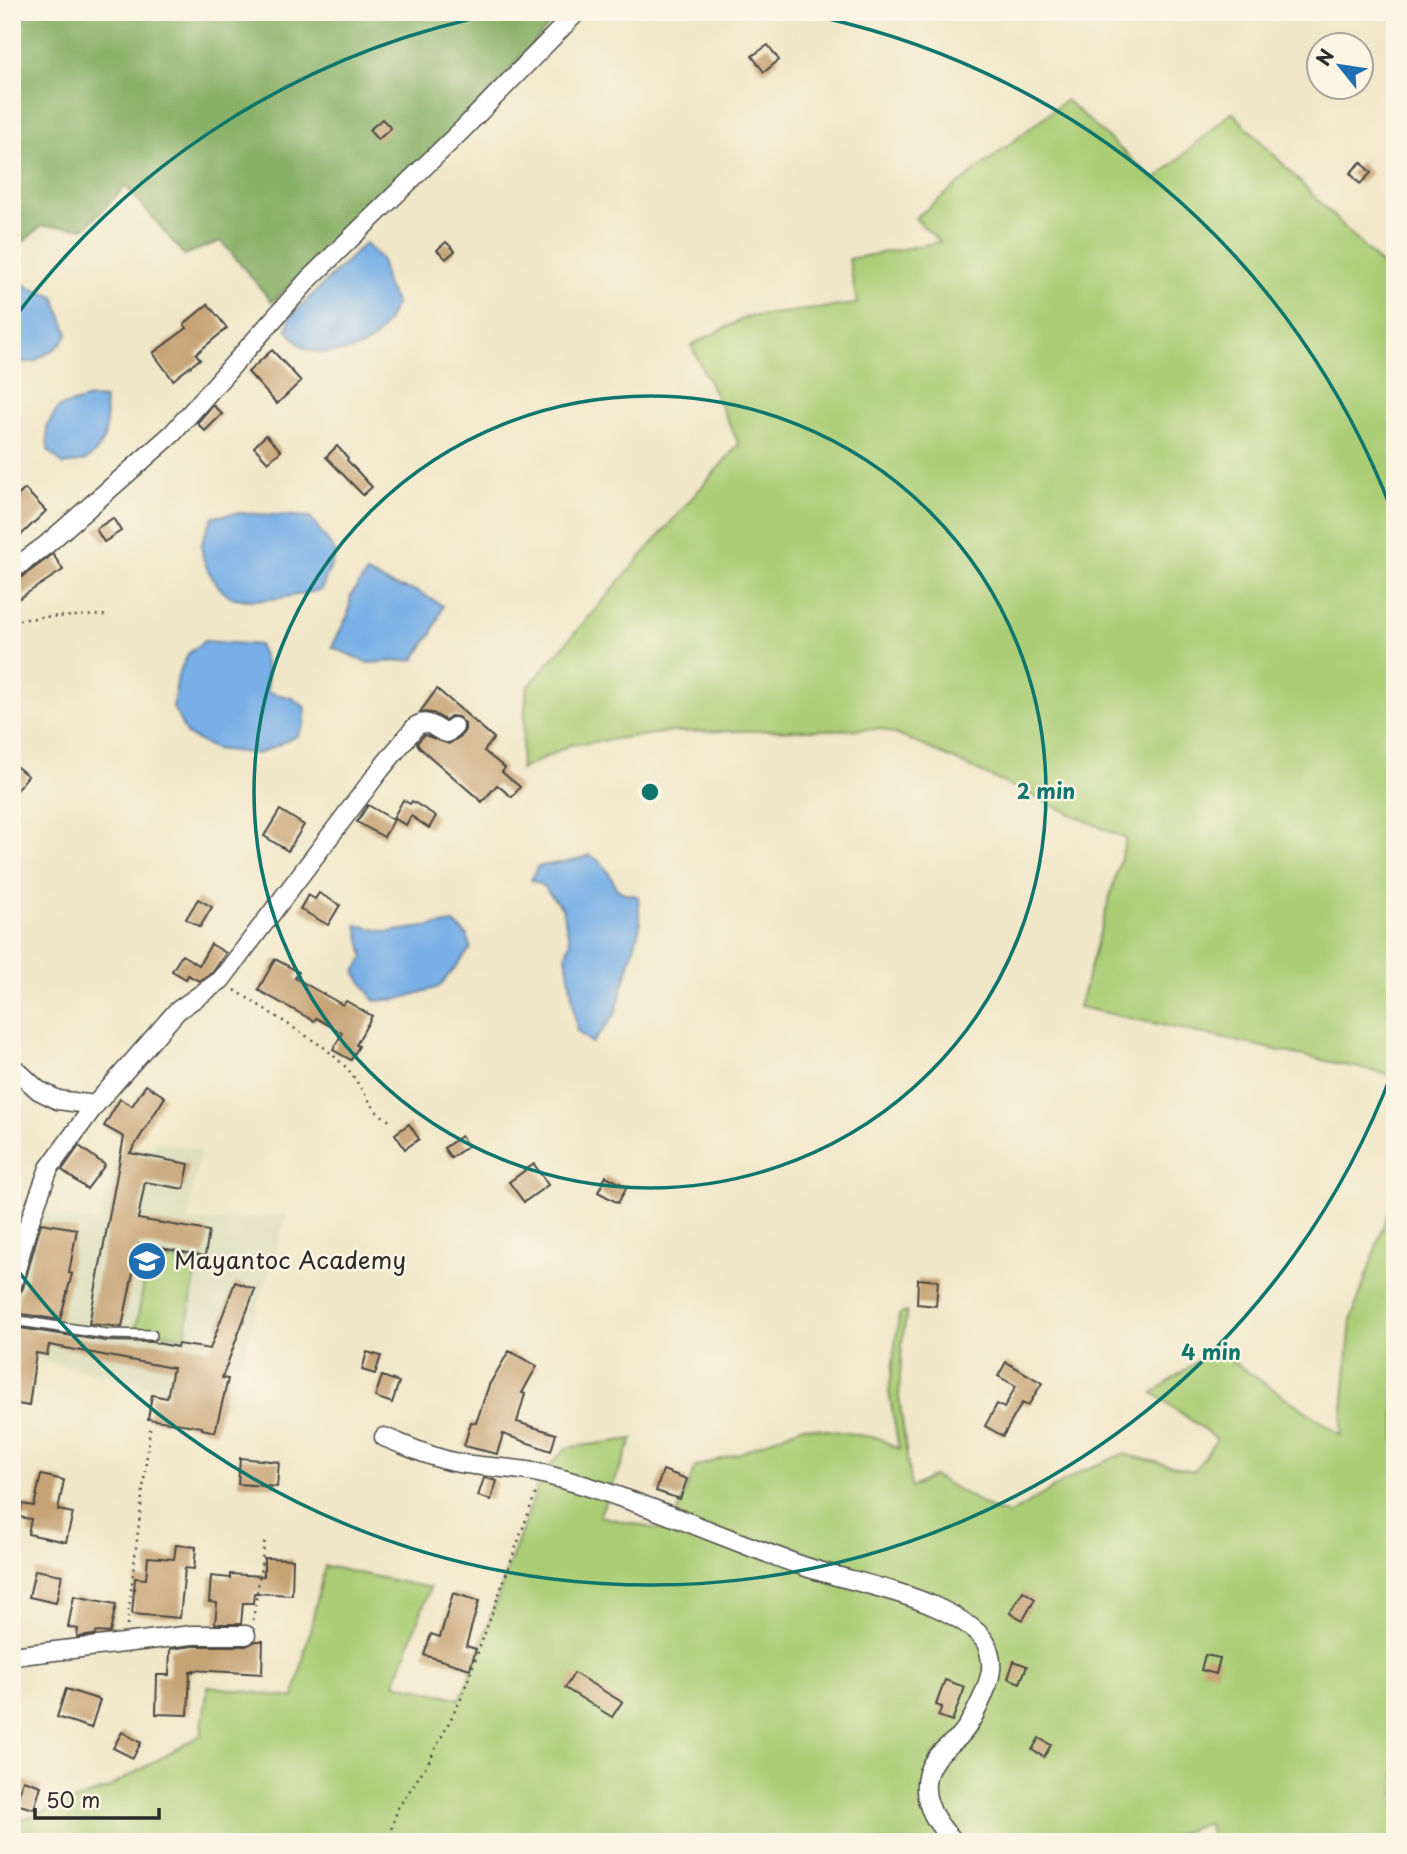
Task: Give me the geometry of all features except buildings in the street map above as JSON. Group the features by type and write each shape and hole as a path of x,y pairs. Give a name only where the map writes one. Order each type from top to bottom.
{"street":[{"path":"12,570 46,545 172,434 309,279 463,129 577,12"},
{"path":"12,1285 20,1226 49,1168 95,1105 177,1012 220,980 380,769 416,726 431,723 447,733 454,727"},
{"path":"12,1066 38,1090 58,1100 95,1105"},
{"path":"384,1437 454,1462 542,1474 603,1493 810,1568 936,1607 968,1626 984,1640 990,1656 991,1671 977,1709 959,1737 945,1747 934,1761 926,1779 925,1795 932,1814 955,1842"},
{"path":"12,1656 192,1635 246,1635"}],"lane":[{"path":"12,1320 107,1334 152,1335"}],"path":[{"path":"12,621 42,617 108,615"},
{"path":"220,980 325,1048 348,1069 376,1111 392,1123"},
{"path":"125,1643 150,1429"},
{"path":"387,1842 398,1808 428,1763 461,1699 542,1474"},
{"path":"246,1635 252,1627 265,1539"}],"shaded area":[{"name":"Mayantoc Academy","path":"156,1142 200,1150 188,1221 223,1221 287,1214 228,1405 12,1353 12,1299 36,1210 99,1224 119,1145 149,1149"}],"green space":[{"path":"26,12 561,12 461,125 272,302 221,241 184,255 126,186 85,228 42,226 12,251 12,45"},
{"path":"1066,100 1155,180 1232,112 1395,279 1395,1076 1079,1007 1126,839 913,741 881,729 668,732 570,745 520,770 527,688 739,444 691,345 747,317 857,304 849,259 940,242 915,218"},
{"path":"1395,1193 1395,1842 1213,1842 1208,1823 1154,1842 12,1842 12,1823 106,1789 201,1735 208,1686 294,1698 325,1566 430,1588 395,1683 461,1699 542,1474 566,1448 633,1439 599,1516 670,1532 695,1467 740,1453 803,1426 878,1438 899,1449 889,1392 899,1315 907,1312 902,1342 899,1397 911,1488 933,1476 996,1511 1010,1514 1082,1471 1123,1454 1194,1471 1217,1439 1153,1393 1214,1349 1341,1435 1351,1320"},
{"path":"149,1255 197,1264 185,1337 136,1328"}],"water":[{"path":"365,243 381,259 386,284 396,304 384,326 361,347 337,352 307,349 287,330 290,317"},
{"path":"19,280 30,288 54,296 68,334 56,348 34,362 18,362 12,348 18,329 12,326 12,288 18,286"},
{"path":"90,398 104,399 106,425 103,441 86,460 64,465 48,450 47,426 59,407"},
{"path":"238,513 310,517 336,553 321,590 256,600 235,598 223,591 205,564 202,544 213,517"},
{"path":"367,573 394,586 417,591 443,606 433,631 414,660 368,663 332,647 348,615 351,595"},
{"path":"204,641 259,645 267,668 268,692 292,698 306,708 304,725 297,736 258,754 215,749 187,735 173,707 178,675 188,654"},
{"path":"590,855 606,869 616,888 626,894 638,896 640,926 615,1015 592,1043 577,1031 566,955 570,942 562,908 543,886 531,880 537,867"},
{"path":"454,923 467,935 471,948 439,987 399,999 375,1001 355,972 364,957 357,925 387,932"}],"place":[{"name":"Mayantoc Academy","path":"147,1261"}]}
